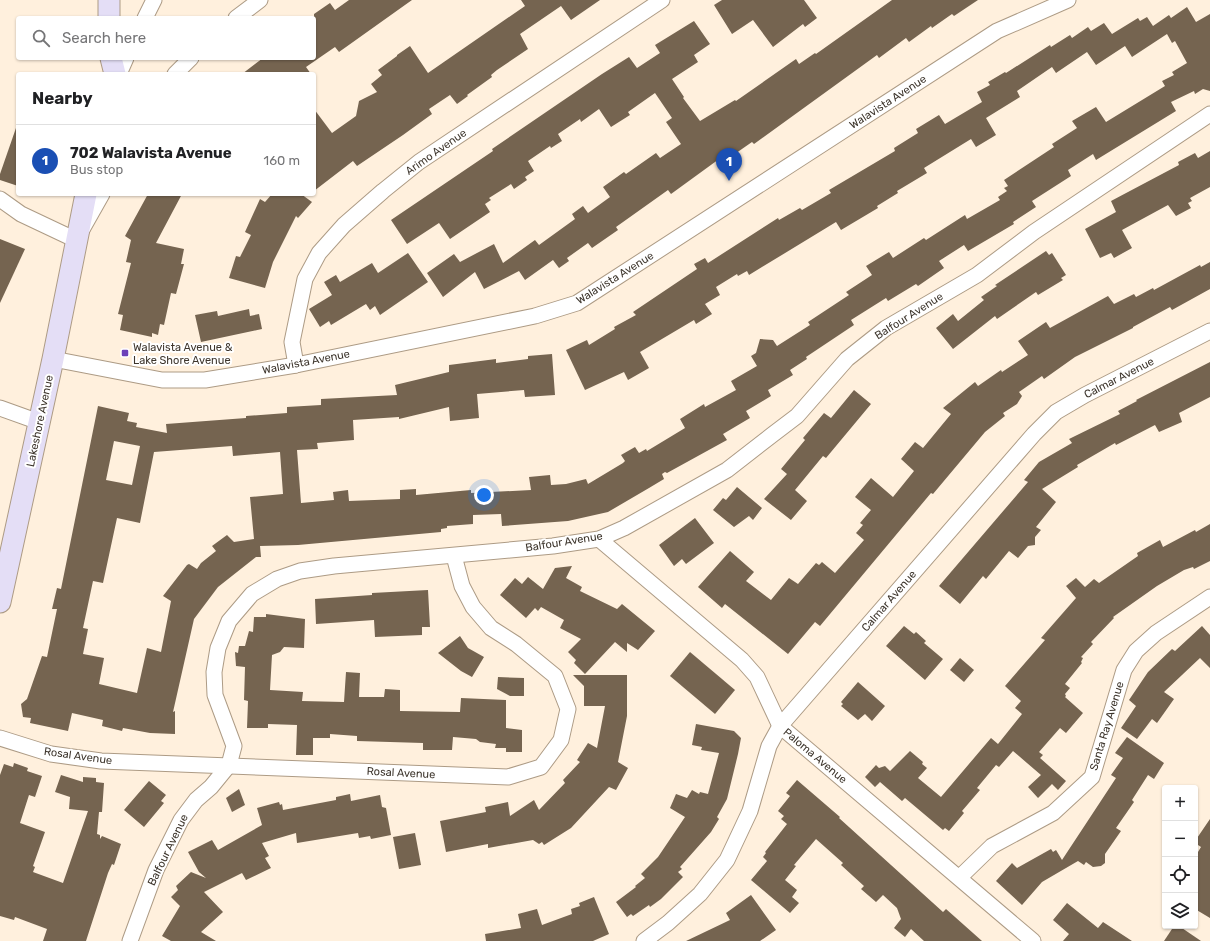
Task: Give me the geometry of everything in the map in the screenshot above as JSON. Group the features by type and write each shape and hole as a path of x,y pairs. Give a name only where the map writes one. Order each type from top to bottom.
{"street":[{"path":"109,0 109,16"},
{"path":"146,16 154,0"},
{"path":"239,16 260,0"},
{"name":"Arimo Avenue","path":"296,365 292,342 305,279 319,253 344,225 419,162 662,0"},
{"name":"Walavista Avenue","path":"53,359 162,380 205,380 296,365 535,316 577,303 997,31 1068,0"},
{"path":"112,60 114,72"},
{"path":"120,72 125,60"},
{"path":"177,72 189,60"},
{"name":"Balfour Avenue","path":"130,941 156,870 181,820 196,800 211,786 229,765 234,746 215,695 214,672 218,648 229,621 252,594 277,579 300,571 334,566 553,546 599,539 624,528 727,470 796,416 847,359 886,328 977,276 1034,232 1210,114"},
{"name":"Lakeshore Avenue","path":"0,602 53,359 86,196"},
{"name":"Lakeshore Avenue","path":"76,240 101,196"},
{"path":"0,199 20,214 76,240"},
{"name":"Calmar Avenue","path":"644,941 668,923 700,894 726,860 750,811 769,746 780,726 1034,434 1056,412 1085,395 1210,331"},
{"path":"0,408 39,422"},
{"name":"Paloma Avenue","path":"599,539 742,660 757,677 780,726 960,877 1033,941"},
{"name":"Rosal Avenue","path":"0,738 51,754 100,761 508,777 541,767 561,740 568,709 555,676 516,644 491,628 478,612 462,586 454,556"},
{"name":"Santa Ray Avenue","path":"960,877 992,846 1053,813 1092,777 1124,670 1136,652 1156,633 1210,597"}],"building":[{"path":"349,0 412,0 339,52 335,47 306,67 310,72 245,72 260,60 316,60 316,16 314,16 314,14 330,3 335,10"},
{"path":"521,0 600,0 571,20 561,6 520,34 528,49 497,70 491,75 492,77 467,95 468,96 457,104 450,95 429,109 432,114 403,135 357,166 353,161 316,189 316,112 332,133 356,116 359,101 377,92 371,84 382,75 378,70 410,46 428,73 525,6"},
{"path":"722,0 804,0 817,18 805,27 803,24 773,47 753,20 732,34 714,5"},
{"path":"892,0 978,0 954,16 952,14 932,28 931,26 909,42 906,38 879,58 877,55 754,144 752,142 729,158 726,154 671,194 668,190 616,227 618,230 592,248 588,243 567,258 569,261 559,268 553,260 525,280 519,271 484,289 475,272 443,297 427,273 454,254 460,262 494,244 503,263 535,240 539,245 575,219 572,214 583,206 588,213 610,197 603,187 624,172 626,174 656,153 660,158 681,144 666,122 672,118 655,93 628,112 630,115 611,127 599,109 581,122 580,119 558,134 562,141 551,148 550,146 528,161 534,171 525,177 527,180 514,189 511,184 489,198 491,200 485,204 490,212 450,239 439,223 407,244 391,220 493,151 492,149 629,57 637,68 660,53 655,45 694,21 710,44 694,55 698,62 672,79 684,97 683,98 700,121 735,100 736,101 796,59 799,64 815,53 816,54"},
{"path":"1187,7 1196,22 1210,14 1210,91 1203,89 1195,94 1194,91 1171,102 1176,111 1096,160 1093,154 1068,170 1071,176 1032,201 1036,207 1013,222 1014,224 968,251 964,245 939,261 944,268 918,286 916,284 888,301 886,298 851,320 854,325 806,357 807,359 790,370 793,375 768,390 771,396 746,411 750,418 723,434 727,440 667,473 665,472 662,474 664,479 608,512 568,521 502,526 501,514 473,515 473,524 447,526 447,528 441,529 441,532 298,545 260,546 261,557 256,557 218,587 194,619 173,712 175,711 175,734 150,733 123,728 122,731 102,726 103,720 72,713 68,731 30,723 31,718 23,717 21,704 27,699 42,656 47,657 57,609 52,609 57,588 61,589 98,406 129,413 127,421 137,423 136,427 167,433 166,424 246,418 246,416 287,413 287,407 321,405 321,399 397,395 395,385 449,372 449,365 496,359 496,363 528,359 528,356 552,354 555,395 525,397 524,390 477,394 479,418 450,421 449,407 399,419 399,417 353,420 354,440 317,443 318,449 297,450 301,503 334,500 333,492 348,490 349,501 400,499 400,490 416,489 416,495 471,490 471,493 531,490 529,477 550,475 551,485 566,484 586,479 588,484 623,463 625,461 621,455 635,447 639,453 646,449 647,451 685,428 680,419 704,404 705,407 736,390 731,381 757,366 751,356 756,353 760,339 773,340 777,346 810,325 808,322 849,295 846,292 872,275 866,266 889,252 893,258 924,238 926,240 965,215 967,219 1000,200 998,197 1007,191 1004,188 1008,186 1004,180 1054,147 1052,144 1077,128 1072,121 1096,107 1106,122 1165,86 1162,81 1174,75 1172,72 1187,63 1175,41 1172,43 1167,34 1132,57 1125,46 1096,65 1087,52 1056,73 1052,67 1017,91 1020,97 986,118 996,135 976,147 971,139 924,168 927,173 897,191 898,193 877,206 878,208 841,230 836,222 749,275 747,271 738,276 737,274 716,287 720,295 705,304 712,314 696,324 694,320 640,352 649,368 628,380 624,372 585,390 566,350 587,340 589,345 615,329 614,327 636,315 633,312 697,269 694,264 705,258 708,263 778,218 779,220 800,208 802,210 831,193 829,190 895,151 894,148 918,133 916,129 939,115 945,124 982,102 977,92 990,85 988,82 1005,72 1006,73 1050,45 1051,47 1070,35 1072,38 1088,27 1091,31 1104,23 1112,34 1138,18 1140,21 1147,17 1153,26 1169,15 1171,18","holes":["114,441 140,446 132,485 106,480","232,446 233,456 280,452 283,494 250,497 254,539 234,542 227,535 212,546 216,551 201,563 197,569 189,564 187,565 163,596 171,601 161,652 147,648 137,693 99,684 104,658 83,654 88,629 83,628 93,581 103,583 117,518 140,523 154,452"]},
{"path":"16,128 16,185 0,180 0,174"},
{"path":"1210,151 1210,187 1190,198 1192,201 1188,203 1191,208 1176,216 1168,205 1122,230 1132,248 1114,258 1111,253 1100,258 1085,229 1116,212 1111,201 1179,165 1178,162 1195,153 1198,158"},
{"path":"147,196 181,196 156,243 184,249 181,264 184,264 176,294 171,293 164,325 160,324 158,335 152,333 152,337 120,330 123,315 118,314 131,263 126,262 131,240 125,236"},
{"path":"270,196 304,196 312,202 298,218 296,216 273,262 265,288 229,278 236,256 240,257 251,235 245,232 260,199 265,202"},
{"path":"0,239 25,249 0,303"},
{"path":"1046,251 1049,255 1052,253 1066,275 1061,278 1063,280 1038,295 1036,292 997,319 995,316 953,349 936,328 953,314 958,321 984,300 981,297 997,286 995,285"},
{"path":"408,253 428,282 380,315 375,306 370,310 366,304 331,325 329,321 320,327 309,309 332,295 324,282 336,275 340,282 372,263 378,273"},
{"path":"1210,262 1210,289 1172,310 1170,307 1133,328 1075,357 1044,379 1042,376 1019,392 1022,396 1017,404 1003,413 1005,416 985,432 933,494 931,493 820,626 815,622 788,654 725,604 722,608 698,587 730,551 754,572 746,581 771,600 789,578 798,584 816,563 819,565 822,562 835,573 864,540 856,533 863,525 860,523 871,510 855,497 871,478 893,497 914,471 901,459 915,442 923,448 951,414 943,408 975,382 978,386 1001,370 1002,372 1028,355 1018,341 1046,322 1050,328 1108,296 1114,304 1134,294 1136,297 1153,288 1154,290 1200,265 1201,267"},
{"path":"249,309 250,316 259,314 262,329 201,342 195,315 217,311 218,316"},
{"path":"1210,362 1210,397 1179,413 1182,422 1159,432 1155,425 1116,445 1115,443 1077,465 1078,467 1042,489 1056,502 1036,527 1041,530 1035,537 1035,545 1028,546 1018,558 1009,551 986,579 983,576 960,604 939,586 1028,482 1024,480 1039,462 1072,443 1069,439 1120,414 1118,411 1137,401 1136,400"},
{"path":"854,390 871,404 826,458 823,456 795,490 807,501 791,520 764,499 787,474 781,469 805,440 803,438 824,413 831,418"},
{"path":"737,487 762,508 753,520 749,516 734,527 713,510 723,498 726,500"},
{"path":"695,518 714,543 686,564 682,559 674,566 659,545"},
{"path":"1210,524 1210,561 1194,569 1193,567 1184,570 1157,586 1113,617 1114,618 1091,642 1093,644 1081,657 1083,658 1082,663 1065,684 1070,688 1065,694 1065,697 1083,713 1066,733 1060,728 1039,752 1043,755 1040,758 1066,781 1058,790 1052,784 1038,798 1028,787 1041,775 1013,751 999,767 996,765 977,788 980,790 962,811 964,813 949,831 945,828 943,830 905,798 902,801 880,782 875,787 865,777 876,765 879,768 885,766 890,771 910,751 923,762 922,764 927,768 918,778 941,797 991,738 998,744 1022,714 1015,708 1021,701 1005,686 1045,640 1041,638 1076,598 1066,586 1076,578 1085,587 1094,579 1099,583 1138,556 1137,553 1160,540 1163,547 1195,530 1196,532"},
{"path":"572,566 566,578 582,587 580,591 617,609 622,604 655,631 638,650 627,643 627,652 615,642 585,674 574,663 576,660 568,652 581,639 560,628 564,620 541,607 538,611 535,608 526,618 500,595 515,578 522,584 528,577 543,589 555,568"},
{"path":"428,590 430,627 422,627 422,635 375,637 374,620 316,624 315,599 372,595 372,593"},
{"path":"266,614 305,619 304,648 284,647 280,652 272,655 270,690 303,692 302,701 344,702 346,672 360,673 359,697 384,697 385,689 400,690 400,711 460,712 461,698 506,700 506,728 522,730 522,752 506,752 506,748 495,748 496,744 480,742 476,739 453,737 452,750 423,750 423,743 357,741 357,736 330,734 330,738 313,738 313,755 296,755 297,725 268,724 268,728 247,728 248,701 244,700 245,667 236,666 235,652 238,653 239,646 245,646 249,631 253,632 254,617 266,617"},
{"path":"904,626 914,634 916,632 926,641 924,643 943,659 925,680 886,646"},
{"path":"1202,626 1210,635 1210,668 1200,658 1164,692 1174,699 1157,723 1152,719 1137,739 1121,728 1136,706 1129,700 1148,672 1172,649 1175,651"},
{"path":"460,636 468,648 484,657 472,677 461,671 438,653"},
{"path":"690,652 735,690 715,714 670,676"},
{"path":"960,658 974,670 964,682 950,670"},
{"path":"573,675 627,675 627,716 618,762 628,768 616,790 609,787 571,828 544,845 542,842 539,844 533,840 488,848 488,844 446,852 440,821 486,812 485,807 508,802 510,816 534,800 539,810 565,783 563,780 580,762 577,760 588,743 597,748 605,706 584,706 584,686"},
{"path":"498,677 524,678 524,696 510,696 497,689"},
{"path":"858,682 885,706 872,721 865,714 858,720 841,706 843,704 841,702"},
{"path":"696,724 734,731 741,738 727,799 717,817 719,819 711,832 680,867 682,869 678,872 683,877 661,899 650,907 649,905 633,916 631,914 627,917 616,902 645,878 641,874 658,857 685,817 670,808 676,794 687,798 692,790 699,794 700,792 708,794 719,753 701,750 702,747 692,745"},
{"path":"1127,737 1164,763 1154,779 1148,775 1132,800 1134,802 1116,828 1121,831 1105,854 1105,863 1101,866 1093,867 1086,862 1084,865 1078,861 1042,882 1022,905 996,881 1012,863 1017,868 1051,849 1053,852 1056,850 1062,860 1116,778 1111,775 1123,758 1115,753"},
{"path":"14,763 28,768 27,771 42,776 35,797 29,795 20,823 45,832 33,866 35,867 33,872 63,883 88,811 69,809 70,797 55,792 61,775 83,782 83,777 96,778 96,782 104,783 102,812 99,812 97,834 100,835 100,839 102,836 121,844 114,865 112,864 108,873 86,941 43,941 47,929 15,917 14,920 0,916 0,775 4,764 13,767"},
{"path":"797,780 840,817 839,818 943,912 946,909 982,941 924,941 911,929 905,937 894,928 901,919 897,908 883,895 876,902 861,889 864,886 841,865 843,863 816,839 794,865 796,866 785,880 797,890 792,897 799,903 790,913 751,880 767,861 763,857 766,853 765,852 787,824 781,819 784,816 778,811 790,796 786,793"},
{"path":"149,781 166,795 161,801 164,803 144,827 124,810"},
{"path":"239,789 245,805 232,812 226,798"},
{"path":"350,794 351,801 380,795 382,807 386,808 391,835 371,839 370,836 359,838 358,833 297,843 296,833 262,843 269,856 265,858 271,868 246,880 242,873 204,892 223,912 201,932 216,941 171,941 162,936 180,906 171,897 178,890 176,886 191,872 206,878 199,872 188,852 212,840 218,850 262,825 257,808 279,802 280,805 282,804 283,810 336,800 336,797"},
{"path":"1210,819 1210,918 1198,911 1198,852 1201,847 1198,845 1198,837"},
{"path":"415,833 421,865 399,869 393,837"},
{"path":"751,895 776,930 760,941 686,941 730,920 726,913"},
{"path":"594,897 609,934 593,941 486,941 485,934 521,928 518,914 537,909 542,925 572,914 571,909 580,906 579,903"},
{"path":"1067,903 1098,928 1103,922 1132,941 1063,941 1069,934 1053,920"},
{"path":"1172,929 1183,929 1201,941 1164,941"}],"place":[{"name":"702 Walavista Avenue","path":"729,181"},
{"name":"Walavista Avenue & Lake Shore Avenue","path":"125,353"}]}
